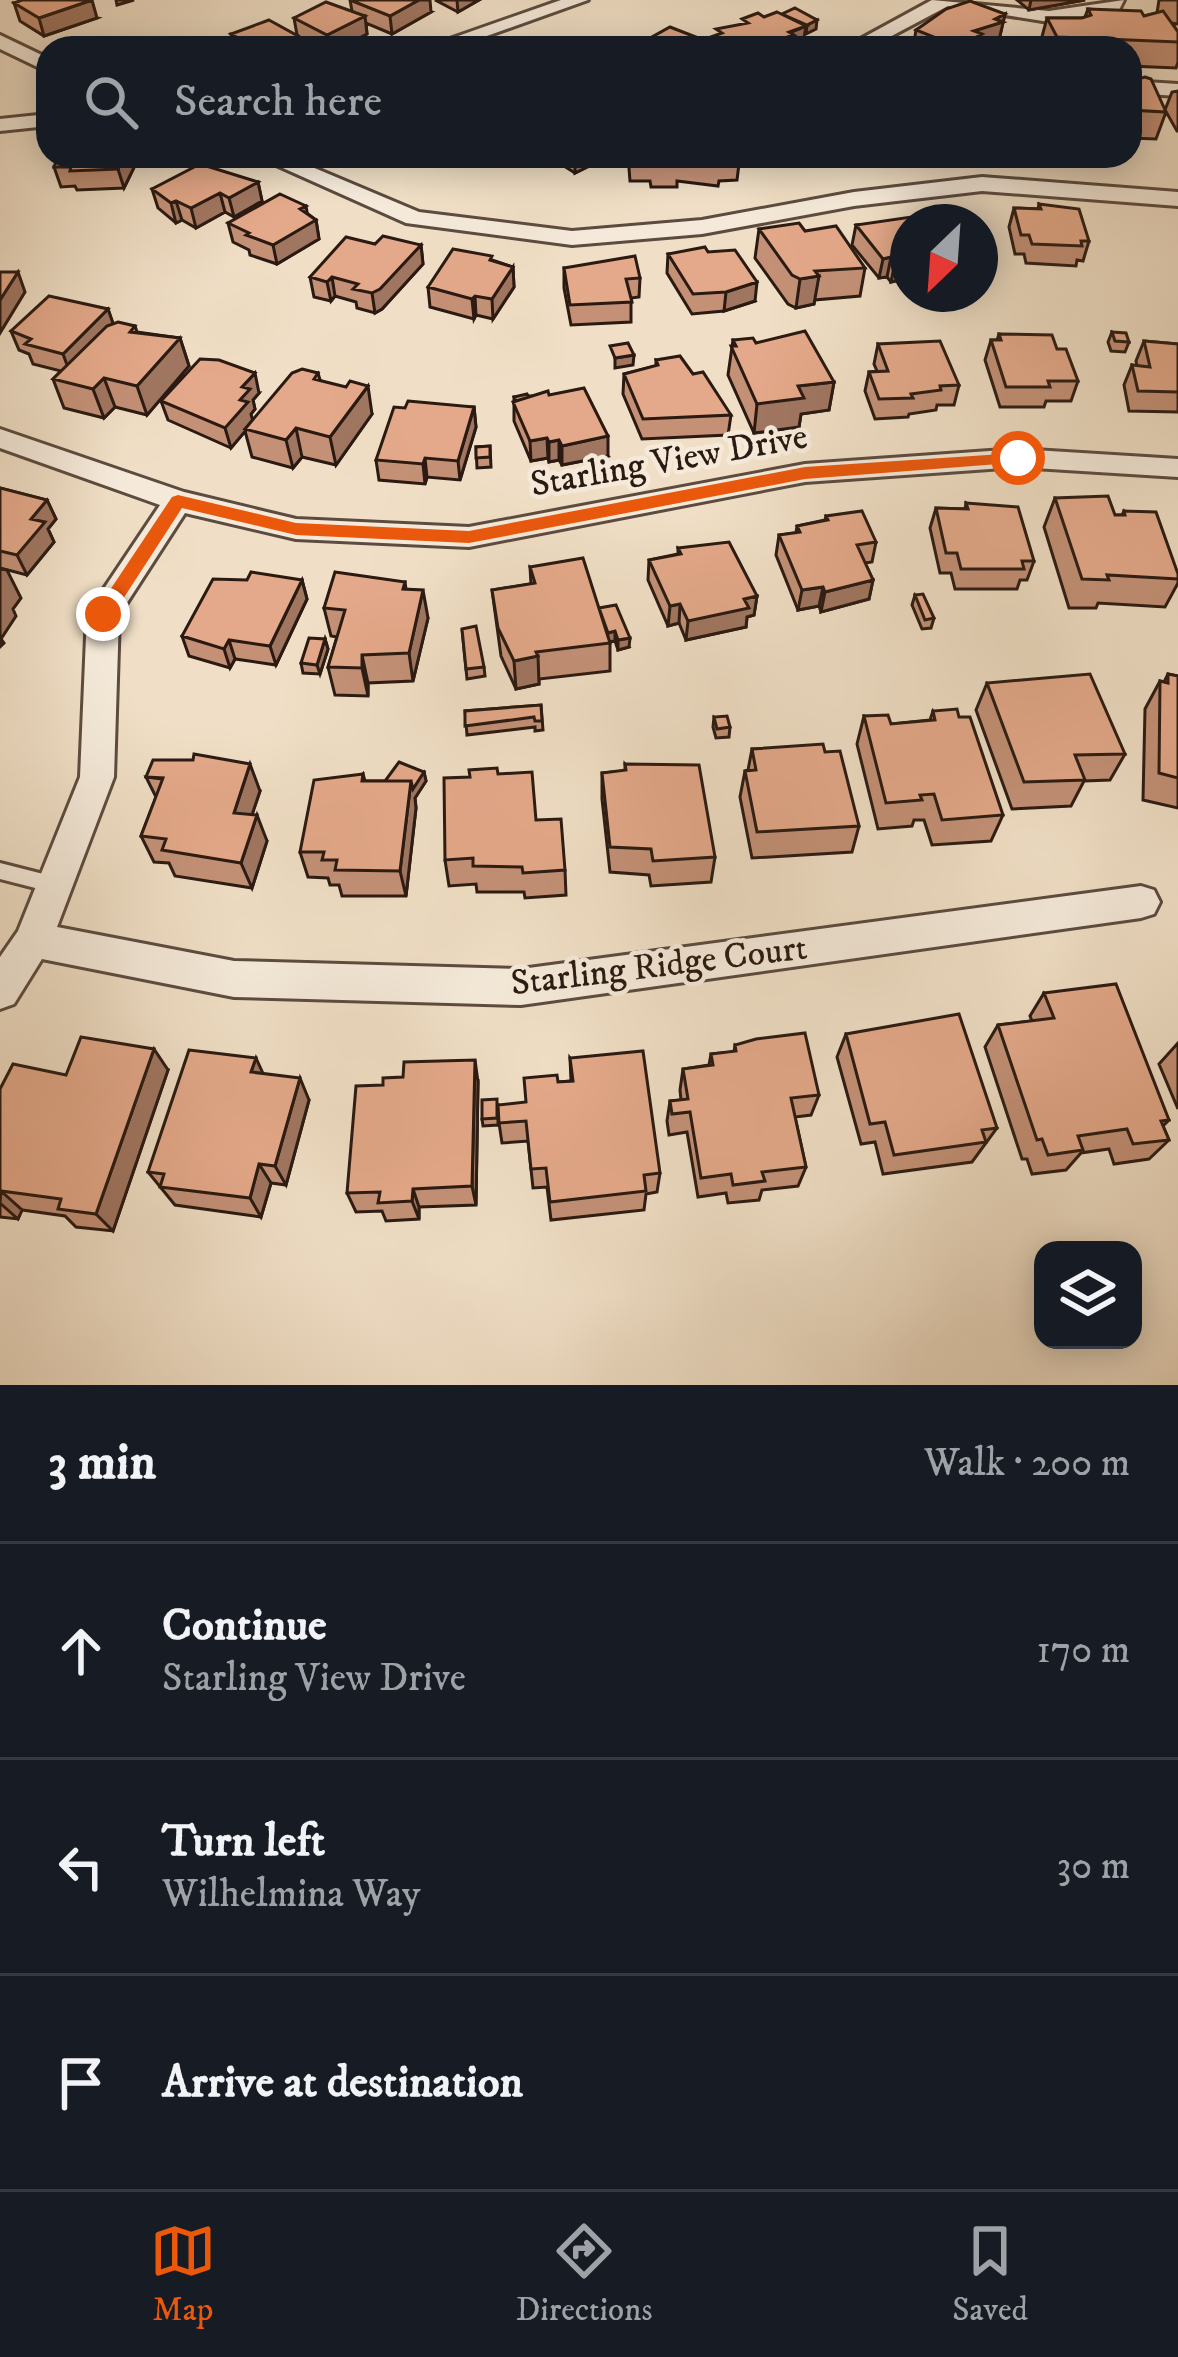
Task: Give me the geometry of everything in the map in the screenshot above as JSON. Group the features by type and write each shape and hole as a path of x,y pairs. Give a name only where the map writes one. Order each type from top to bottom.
{"street":[{"path":"470,36 579,0"},
{"path":"876,36 946,0 1018,16 1076,18 1111,8 1115,0"},
{"path":"0,41 36,63"},
{"path":"1142,88 1178,90"},
{"path":"0,125 36,121"},
{"path":"295,168 414,218 572,238 702,227 854,199 982,184 1130,192 1178,200"},
{"path":"974,168 982,184"},
{"name":"Starling View Drive","path":"0,438 178,501 296,529 469,537 805,473 1018,458 1178,468"},
{"path":"0,991 33,940 98,777 103,614 178,501"},
{"name":"Starling Ridge Court","path":"33,940 234,979 521,987 1141,902"}],"lane":[{"path":"0,871 56,885"}],"building":[{"path":"92,0 39,18 14,3"},
{"path":"350,0 419,0 390,16"},
{"path":"970,1 1005,14 995,19 1003,22 974,31 982,34 978,36 931,36 916,30 946,9"},
{"path":"326,2 365,16 327,35 294,18"},
{"path":"795,8 817,20 807,25 782,14"},
{"path":"1088,9 1141,11 1144,16 1163,11 1178,32 1178,42 1142,41 1142,36 1056,36 1047,18 1091,15"},
{"path":"777,12 806,26 789,32 791,36 714,36 722,33 716,29 748,23 742,19 758,13 764,17"},
{"path":"269,20 298,36 235,36 231,34"},
{"path":"670,27 693,36 654,36"},
{"path":"1142,78 1151,79 1166,112 1142,111"},
{"path":"71,168 118,168 118,169"},
{"path":"192,168 213,168 258,182 229,198 220,193 191,208 171,203 152,189"},
{"path":"280,194 306,206 300,209 316,220 273,245 228,223"},
{"path":"1039,204 1079,209 1089,241 1081,241 1082,246 1032,244 1029,235 1021,235 1014,208 1041,209"},
{"path":"890,220 890,257 883,259 856,225"},
{"path":"799,223 805,231 836,226 865,268 815,271 819,276 800,279 792,275 759,229"},
{"path":"383,236 421,245 380,289 372,293 332,277 327,282 310,277 346,237 375,244"},
{"path":"705,247 708,252 735,250 757,282 726,292 693,294 668,254"},
{"path":"453,249 492,256 490,260 513,267 492,299 472,299 428,287"},
{"path":"635,256 640,278 626,279 632,302 570,305 564,268"},
{"path":"0,272 18,272 0,300"},
{"path":"49,296 108,309 63,354 25,344 31,339 11,331"},
{"path":"118,322 135,326 130,332 180,338 137,386 104,378 93,389 53,379 107,326"},
{"path":"805,331 834,382 798,386 804,398 757,404 731,346 736,346 733,340 753,338 756,343"},
{"path":"1112,332 1126,333 1129,342 1115,341"},
{"path":"999,334 1052,335 1057,349 1066,349 1078,381 1048,381 1050,387 1006,387 991,340 1001,340"},
{"path":"940,341 959,385 911,394 913,398 879,399 869,372 888,371 878,344"},
{"path":"1144,341 1178,344 1178,392 1138,391 1132,365 1150,367"},
{"path":"628,343 634,355 615,358 610,346"},
{"path":"680,356 693,374 703,372 731,415 643,419 624,374"},
{"path":"200,359 219,360 255,373 242,387 250,389 240,400 248,402 225,428 161,401"},
{"path":"302,369 318,373 314,379 346,387 350,381 368,386 330,437 296,428 286,440 245,429 292,373"},
{"path":"584,388 608,436 562,446 559,440 549,442 547,438 530,441 513,402 548,391 549,395"},
{"path":"408,401 474,407 458,461 376,460 394,407 405,408"},
{"path":"490,446 490,457 476,458 476,447"},
{"path":"0,488 47,500 31,519 45,522 17,555 0,551"},
{"path":"1108,496 1115,515 1156,512 1178,579 1107,575 1109,580 1082,579 1055,498"},
{"path":"966,503 1018,507 1034,561 1022,561 1024,569 961,569 957,553 946,553 936,508 968,509"},
{"path":"862,511 876,542 857,545 873,580 825,592 823,587 802,590 779,535 800,532 797,526 828,520 826,516"},
{"path":"729,542 757,596 744,599 749,608 688,621 680,604 670,606 649,560 681,554 678,548"},
{"path":"583,558 610,643 536,652 538,656 514,661 498,628 492,590 535,583 530,567"},
{"path":"251,572 302,580 270,646 229,640 224,649 182,636 213,579 247,580"},
{"path":"335,572 405,582 403,589 423,590 409,653 362,655 362,668 328,667 345,610 324,608"},
{"path":"923,594 934,618 925,620 915,595"},
{"path":"616,605 630,638 618,640 615,631 608,633 599,608"},
{"path":"476,626 484,667 466,669 462,629"},
{"path":"309,638 325,639 317,665 301,663"},
{"path":"1090,674 1125,754 1075,755 1085,780 1024,782 987,683"},
{"path":"1168,674 1178,676 1178,778 1159,773 1160,681 1168,683"},
{"path":"541,705 542,721 534,717 465,726 465,711"},
{"path":"957,709 959,717 970,717 1003,815 942,820 934,794 920,795 922,800 886,803 864,716 888,715 891,724 935,720 933,711"},
{"path":"727,716 730,727 717,729 714,717"},
{"path":"823,744 825,752 840,751 859,826 757,832 745,771 756,770 752,749"},
{"path":"194,754 250,764 234,813 257,815 241,863 162,850 166,839 141,836 163,778 146,777 153,760 193,760"},
{"path":"399,762 424,772 413,789 411,781 385,781"},
{"path":"625,764 699,765 715,857 653,861 651,849 610,847 602,773 626,770"},
{"path":"497,768 498,774 532,772 536,820 561,819 565,870 523,873 522,867 473,866 473,858 445,860 444,778 470,777 469,770"},
{"path":"363,774 362,781 411,781 400,871 335,870 337,860 322,860 324,852 300,852 314,780"},
{"path":"1116,984 1169,1120 1161,1121 1169,1140 1133,1144 1127,1129 1078,1136 1083,1150 1048,1155 1042,1139 1037,1140 998,1025 1054,1018 1044,993"},
{"path":"959,1014 997,1128 982,1130 986,1142 894,1155 885,1122 870,1124 846,1034"},
{"path":"805,1033 819,1095 791,1098 806,1167 762,1172 765,1181 733,1185 731,1174 701,1178 690,1112 672,1114 670,1101 688,1099 683,1069 713,1065 711,1054 736,1051 735,1045"},
{"path":"81,1037 154,1049 96,1214 58,1209 61,1199 1,1191 0,1195 0,1089 13,1064 66,1075"},
{"path":"189,1050 256,1058 251,1072 300,1078 275,1166 259,1164 250,1198 160,1187 164,1174 148,1172"},
{"path":"643,1051 660,1173 644,1175 646,1191 550,1202 546,1168 531,1169 526,1121 499,1123 498,1105 526,1102 524,1078 557,1075 558,1082 573,1081 570,1058"},
{"path":"475,1060 472,1186 413,1189 412,1201 378,1203 380,1192 347,1193 356,1086 383,1085 383,1078 403,1077 404,1062"},
{"path":"497,1099 497,1118 482,1119 482,1100"}],"route":[{"path":"103,614 178,501 296,529 469,537 805,473 1018,458"}]}
